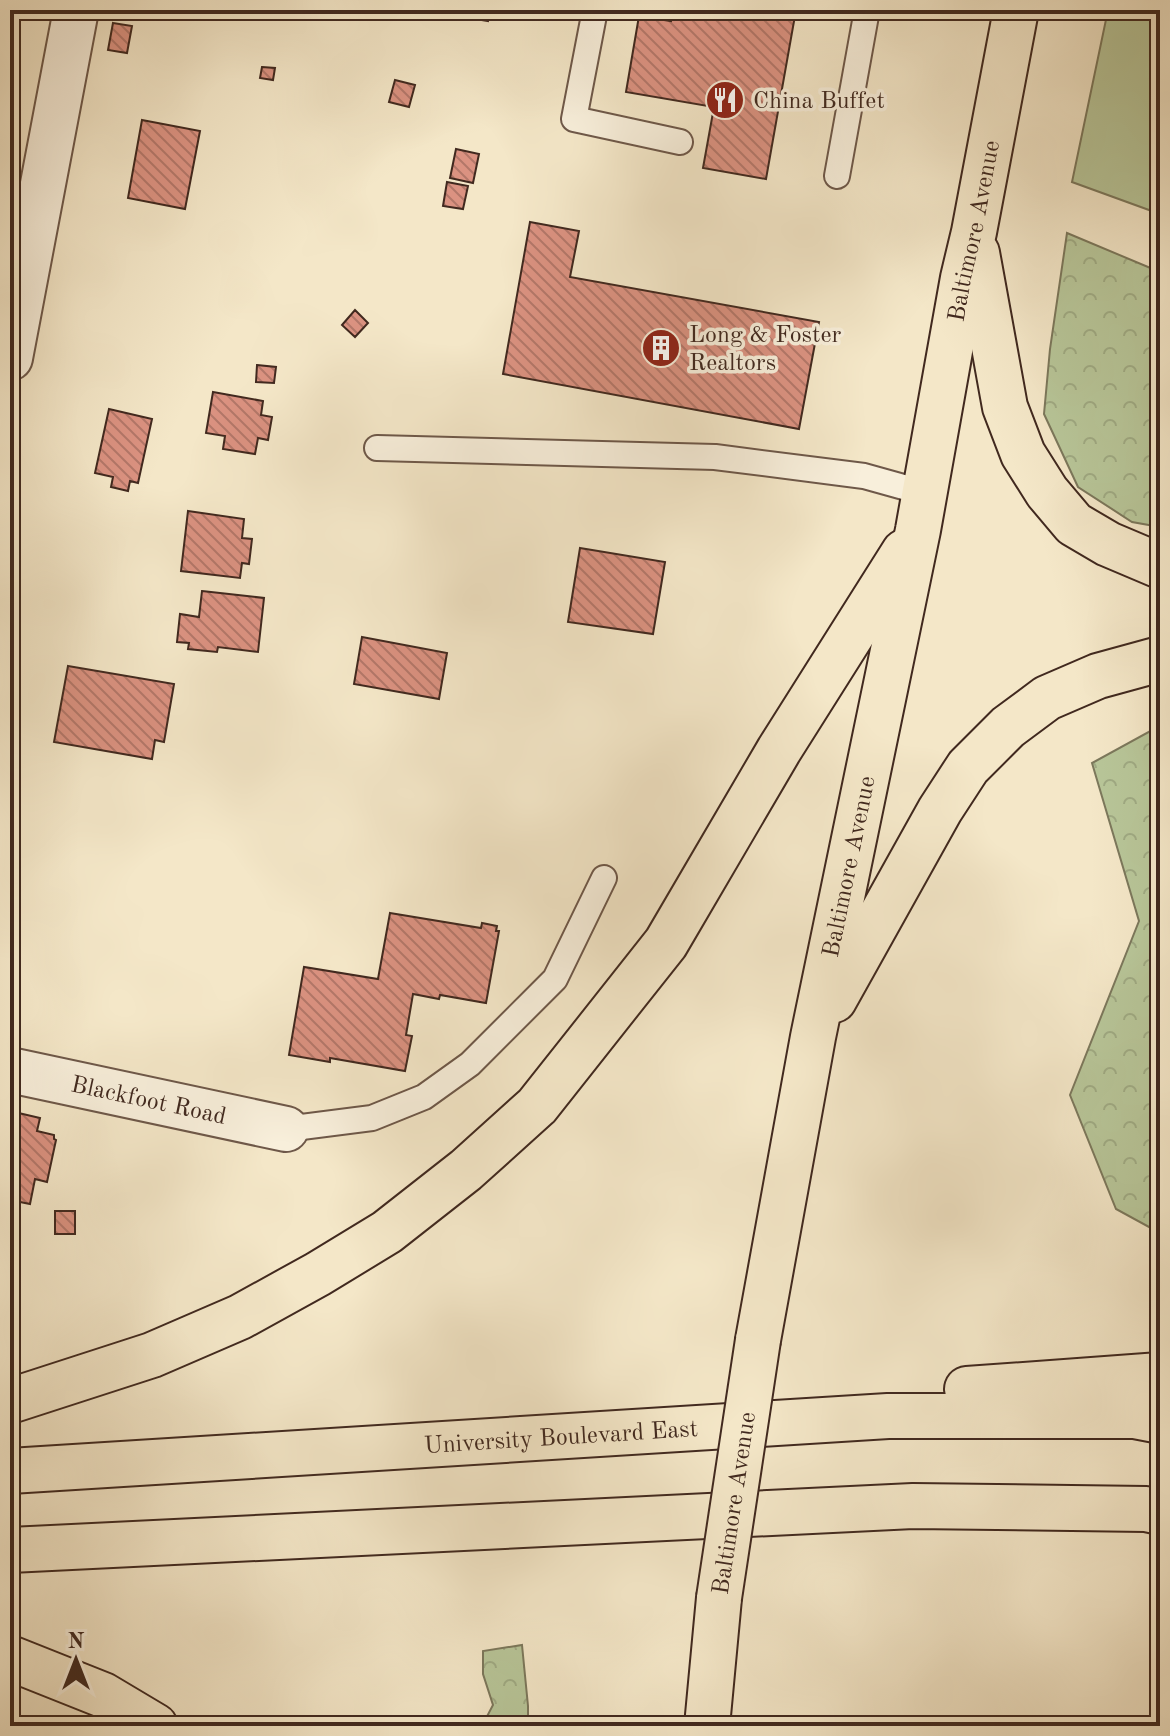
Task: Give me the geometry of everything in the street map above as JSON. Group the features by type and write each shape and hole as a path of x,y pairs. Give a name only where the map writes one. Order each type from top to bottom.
{"main road":[{"name":"Baltimore Avenue","path":"707,1726 719,1598 758,1340 813,1037 922,511 963,278 1016,10"},
{"path":"974,232 1005,407 1023,454 1047,492 1074,524 1108,544 1160,566"},
{"path":"10,1401 152,1355 240,1317 318,1274 387,1232 466,1170 537,1106 666,943 922,511"},
{"path":"813,1037 932,823 968,767 1008,727 1047,698 1098,676 1160,659"},
{"path":"284,1454 635,1414 1160,1375"},
{"name":"University Boulevard East","path":"10,1471 888,1416 1134,1416 1160,1421"},
{"path":"10,1550 913,1506 1146,1509 1160,1512"},
{"path":"10,1658 103,1695 155,1726"}],"street":[{"path":"10,358 76,10"},
{"name":"Blackfoot Road","path":"10,1070 286,1129"}],"lane":[{"path":"595,10 574,119 680,142"},
{"path":"837,176 867,10"},
{"path":"377,448 715,457 864,476 922,511"},
{"path":"286,1129 372,1118 424,1097 470,1064 555,979 604,878"}],"green space":[{"path":"1108,10 1160,10 1160,214 1072,182"},
{"path":"1067,233 1160,272 1160,527 1132,522 1078,487 1044,414"},
{"path":"1154,729 1160,729 1160,1233 1116,1209 1070,1095 1139,921 1092,763"},
{"path":"522,1645 528,1726 482,1726 493,1705 483,1674 483,1651"}],"building":[{"path":"434,10 490,10 488,21"},
{"name":"China Buffet","path":"673,10 796,10 766,179 703,168 714,107 626,92 639,16 671,21"},
{"path":"113,23 132,26 127,53 108,50"},
{"path":"262,67 275,68 273,80 260,78"},
{"path":"395,80 415,85 409,107 389,102"},
{"path":"142,120 200,131 185,209 128,198"},
{"path":"456,149 479,154 473,183 450,178"},
{"path":"447,182 468,186 463,209 443,206"},
{"name":"Long & Foster Realtors","path":"530,222 579,231 570,277 819,322 799,429 503,374"},
{"path":"355,310 368,323 355,337 342,325"},
{"path":"257,365 276,367 274,383 256,382"},
{"path":"213,392 263,401 261,415 272,417 268,440 258,438 255,454 223,449 225,436 206,433"},
{"path":"109,409 152,419 138,483 130,481 128,491 111,487 113,477 95,473"},
{"path":"188,511 244,519 242,538 252,539 249,564 242,563 240,578 181,571"},
{"path":"580,548 665,562 653,634 568,622"},
{"path":"202,591 264,598 258,652 218,647 217,652 188,649 189,643 177,642 180,614 199,617"},
{"path":"362,637 447,653 439,699 354,684"},
{"path":"68,666 174,684 164,742 155,740 152,759 54,742"},
{"path":"390,913 481,928 482,923 497,926 496,931 499,931 486,1003 413,994 406,1035 412,1036 405,1071 330,1058 330,1062 289,1055 304,967 378,979"},
{"path":"10,1111 40,1118 37,1131 54,1135 56,1140 47,1182 35,1179 30,1204 10,1200"},
{"path":"55,1211 75,1211 75,1234 55,1234"}],"place":[{"name":"China Buffet","path":"725,100"},
{"name":"Long & Foster Realtors","path":"661,348"}]}
